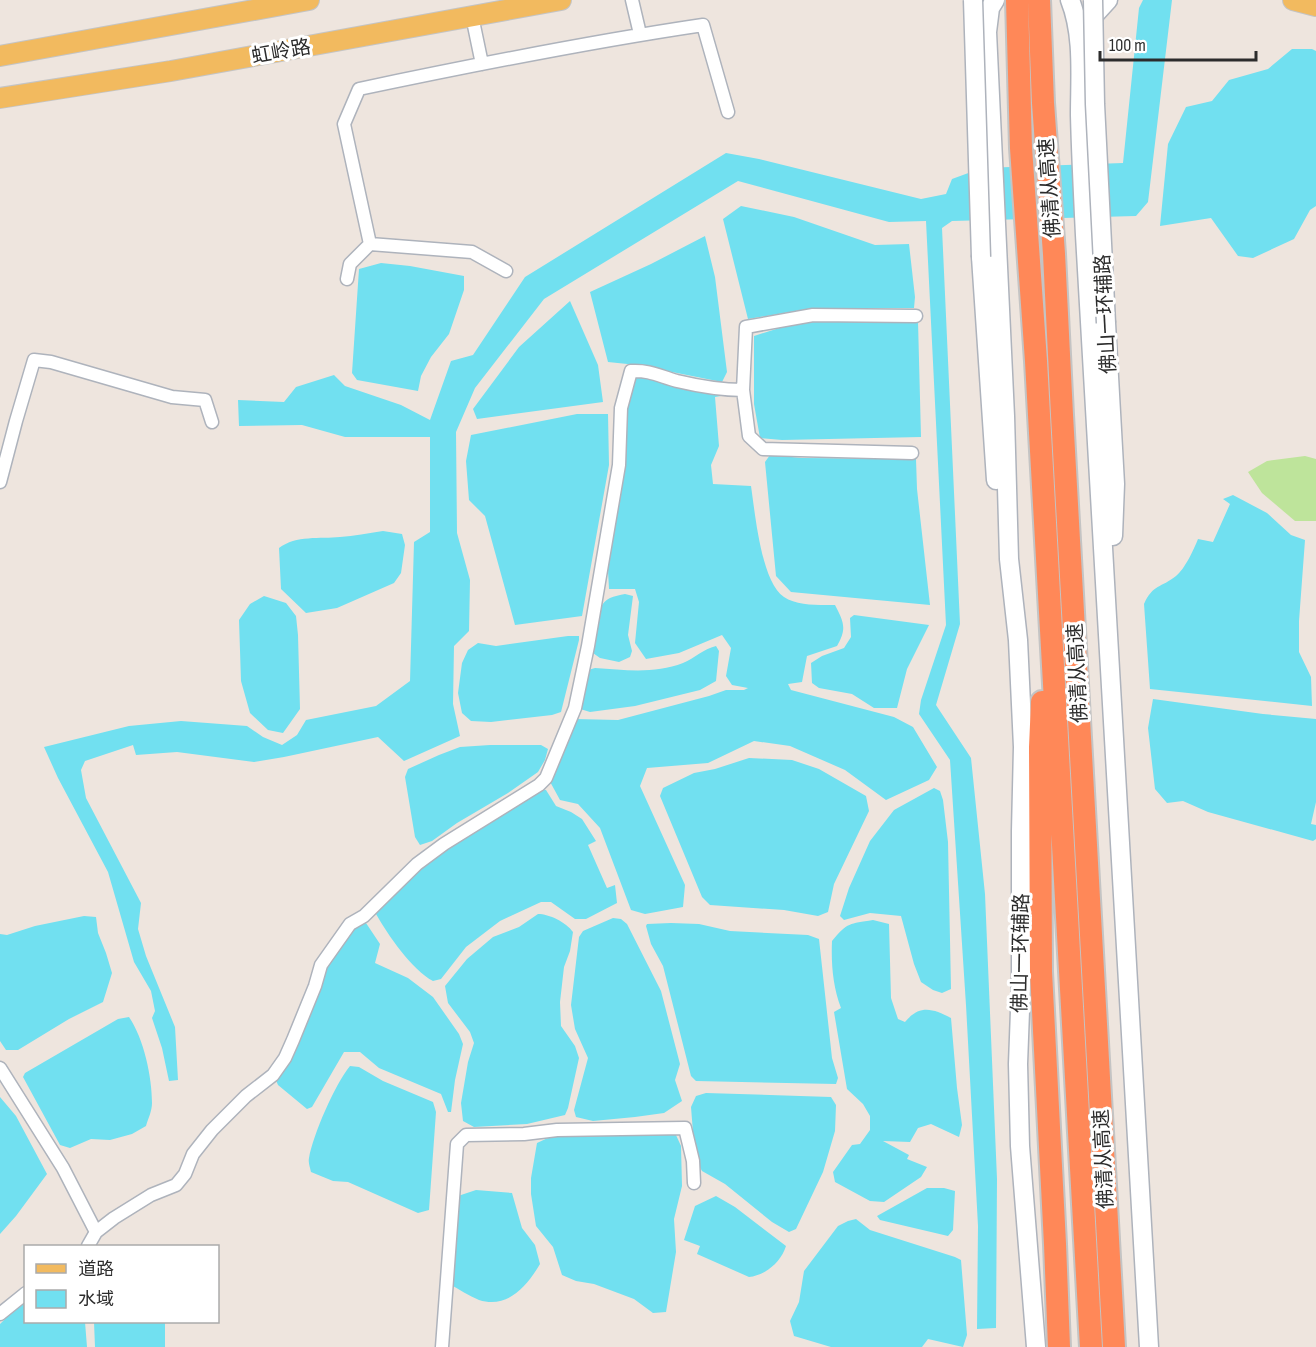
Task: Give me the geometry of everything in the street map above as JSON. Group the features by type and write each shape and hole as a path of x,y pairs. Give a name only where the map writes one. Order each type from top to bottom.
{"highway":[{"name":"佛清从高速","path":"1017,0 1021,148 1048,578 1091,1347"},
{"name":"佛清从高速","path":"1039,0 1114,1347"},
{"path":"1048,578 1040,747 1041,972 1059,1347"}],"main road":[{"path":"0,56 309,0"},
{"name":"虹岭路","path":"0,98 171,71 561,0"},
{"path":"971,0 987,32"},
{"name":"佛山一环辅路","path":"971,0 981,257 995,469 1009,559 1018,640 1023,747 1018,1064 1020,1146 1036,1347"},
{"name":"佛山一环辅路","path":"995,0 990,8 987,32 1005,416 1009,559"},
{"name":"佛山一环辅路","path":"1070,0 1075,14 1079,48 1081,160 1108,627"},
{"name":"佛山一环辅路","path":"1093,0 1097,162 1115,484 1108,627"},
{"path":"1079,48 1086,24 1108,0"},
{"path":"1293,0 1316,6"},
{"path":"1108,627 1149,1347"}],"street":[{"path":"632,0 640,34"},
{"path":"472,16 482,64"},
{"path":"370,244 344,124 359,89 640,34 703,26 728,112"},
{"path":"347,279 350,264 370,244 472,252 506,271"},
{"path":"912,453 763,449 749,436 743,390 746,327 813,315 916,316"},
{"path":"0,482 34,360 51,362 172,397 205,400 212,422"},
{"path":"89,1245 96,1232 114,1218 151,1195 176,1185 185,1174 193,1154 212,1130 246,1096 273,1074 285,1058 293,1040 321,965 350,924 364,916 417,864 444,844 539,785 546,778 574,708 588,646 619,465 621,408 631,371 644,370 678,381 743,390"},
{"path":"0,1068 63,1168 96,1232"},
{"path":"442,1347 457,1144 466,1135 524,1134 557,1130 685,1128 693,1161 694,1183"},
{"path":"0,1314 24,1295"}],"green space":[{"path":"1305,456 1316,459 1316,521 1295,521 1262,493 1248,472 1267,461"}],"water":[{"path":"1143,0 1172,0 1148,202 1136,216 952,221 942,228 960,624 936,705 971,758 985,894 997,1179 996,1328 977,1329 978,1226 950,760 919,714 921,700 946,625 926,221 889,222 738,181 544,299 475,388 456,432 457,533 470,580 469,631 454,646 453,704 460,736 404,761 378,737 254,762 177,752 136,755 133,745 85,761 81,770 86,798 141,903 138,929 146,956 175,1027 178,1080 169,1081 162,1048 152,1018 155,1011 151,991 134,962 108,872 44,747 129,726 181,721 247,726 263,737 282,745 297,735 306,720 376,706 410,681 414,542 430,532 430,437 345,437 302,425 239,426 238,400 284,402 296,387 334,375 345,386 401,405 430,420 451,361 473,355 525,277 726,153 921,199 946,194 952,179 982,168 1123,163 1139,8"},
{"path":"1292,49 1316,51 1316,206 1310,210 1294,239 1253,258 1238,256 1211,218 1160,226 1168,144 1186,107 1212,101 1229,80 1268,69"},
{"path":"741,206 794,217 875,245 909,244 915,297 914,308 813,308 748,319 723,219"},
{"path":"705,236 715,277 727,372 722,382 637,365 608,362 590,292"},
{"path":"381,263 464,276 464,290 449,334 431,357 421,376 418,391 357,380 352,373 359,269"},
{"path":"570,301 598,365 603,402 477,419 473,409 519,347"},
{"path":"854,320 918,321 921,437 782,440 760,438 754,404 754,336 795,323"},
{"path":"644,374 676,388 720,391 727,395 715,397 719,446 711,465 713,484 751,486 760,546 776,589 789,600 815,605 835,605 838,611 843,630 837,646 807,656 802,682 788,684 791,690 894,717 913,727 937,767 929,780 886,800 845,770 790,746 754,741 708,763 647,768 640,786 685,885 683,907 645,914 631,910 600,828 578,804 560,800 548,778 575,719 618,720 726,690 748,688 732,685 726,676 731,648 722,635 679,653 646,659 635,643 639,602 635,589 609,589 608,570 623,459 624,401 633,377"},
{"path":"577,414 608,414 609,465 582,616 515,625 485,516 469,500 466,461 471,435"},
{"path":"770,455 802,458 916,459 917,489 930,605 791,592 776,576 765,462"},
{"path":"1233,495 1267,513 1291,535 1305,540 1299,652 1311,677 1312,706 1150,689 1144,604 1154,590 1179,573 1189,559 1198,539 1213,542 1230,504 1223,499"},
{"path":"383,531 402,534 405,545 401,573 394,583 337,608 306,613 281,589 279,548 286,544 300,539 345,537"},
{"path":"625,594 633,596 628,635 632,651 630,657 619,662 600,658 593,653 597,615 604,602 612,597"},
{"path":"264,596 286,603 296,616 300,709 283,733 268,730 250,713 241,681 239,620 250,604"},
{"path":"854,615 929,625 907,669 897,708 874,708 852,694 819,688 812,683 811,663 822,656 844,648 851,637 850,618"},
{"path":"579,636 579,640 561,712 491,722 471,721 462,713 458,693 462,663 468,650 478,643 496,646"},
{"path":"716,646 719,651 716,681 700,690 635,706 590,712 577,708 588,670 595,668 662,669 683,663"},
{"path":"1153,699 1316,719 1316,802 1311,824 1316,825 1316,839 1313,841 1208,812 1183,801 1167,803 1155,789 1148,728"},
{"path":"541,745 548,749 538,772 432,841 420,845 415,837 405,777 408,769 460,747"},
{"path":"749,758 792,760 819,769 866,796 869,811 834,884 828,912 818,916 784,910 710,905 702,897 660,796 663,788 694,773"},
{"path":"934,788 940,791 943,800 948,842 951,989 942,993 921,982 901,916 870,913 844,920 840,916 849,888 870,841 894,810"},
{"path":"540,789 546,790 556,806 582,819 596,841 588,845 607,888 615,885 617,903 586,919 575,919 551,902 541,902 500,921 466,947 441,979 433,981 409,961 387,932 376,914 381,901 416,868"},
{"path":"538,914 557,919 573,932 570,951 564,967 560,1002 561,1026 575,1046 579,1058 568,1108 565,1115 527,1124 474,1127 463,1121 461,1103 468,1062 474,1043 470,1032 448,1003 445,986 467,959 493,937 519,927"},
{"path":"84,916 96,917 98,933 112,973 103,1002 69,1019 18,1050 6,1050 0,1041 0,934 7,935 35,926"},
{"path":"613,918 621,919 627,924 661,991 680,1064 675,1080 682,1101 664,1113 593,1121 576,1117 574,1110 588,1058 575,1029 571,1005 579,937 583,931"},
{"path":"364,920 380,944 375,963 408,978 433,997 459,1034 463,1044 451,1112 448,1112 441,1094 379,1068 360,1052 344,1052 312,1107 307,1109 278,1085 275,1078 326,968 353,926"},
{"path":"873,920 889,924 891,998 898,1019 905,1022 921,1010 938,1012 951,1018 962,1125 959,1137 931,1124 918,1128 910,1142 883,1141 909,1155 907,1159 927,1167 921,1177 884,1202 870,1201 835,1182 833,1172 852,1145 860,1144 870,1130 870,1116 863,1104 847,1089 834,1012 841,1008 833,975 832,941 849,925"},
{"path":"647,924 699,924 730,931 808,935 819,939 832,1058 838,1078 836,1084 696,1081 691,1076 663,966 651,944 646,926"},
{"path":"129,1017 143,1047 151,1082 152,1106 146,1126 132,1134 110,1140 91,1139 70,1148 60,1145 23,1077 25,1073 118,1019"},
{"path":"350,1066 359,1067 383,1081 433,1102 436,1112 429,1210 418,1213 348,1182 333,1181 311,1172 309,1160 315,1136 331,1097"},
{"path":"706,1093 831,1097 836,1105 835,1131 823,1172 796,1229 789,1232 772,1222 725,1184 702,1171 695,1158 691,1107 696,1096"},
{"path":"0,1097 16,1116 47,1174 0,1234"},
{"path":"654,1132 676,1135 681,1146 682,1186 674,1219 676,1252 666,1312 653,1313 634,1299 562,1275 553,1247 536,1226 531,1178 537,1143 550,1137"},
{"path":"927,1188 944,1188 955,1191 953,1230 948,1236 880,1220 877,1216"},
{"path":"476,1190 512,1193 522,1228 535,1245 540,1264 516,1294 499,1301 479,1300 449,1284 458,1196"},
{"path":"716,1196 735,1207 786,1246 784,1252 767,1271 749,1277 697,1254 700,1246 684,1240 695,1206"},
{"path":"856,1219 870,1230 961,1260 967,1335 963,1347 928,1339 922,1347 831,1347 794,1336 790,1321 799,1302 804,1271 838,1226"},
{"path":"24,1304 24,1323 85,1323 87,1347 0,1347 0,1324"},
{"path":"94,1323 165,1323 165,1347 95,1347"}]}
